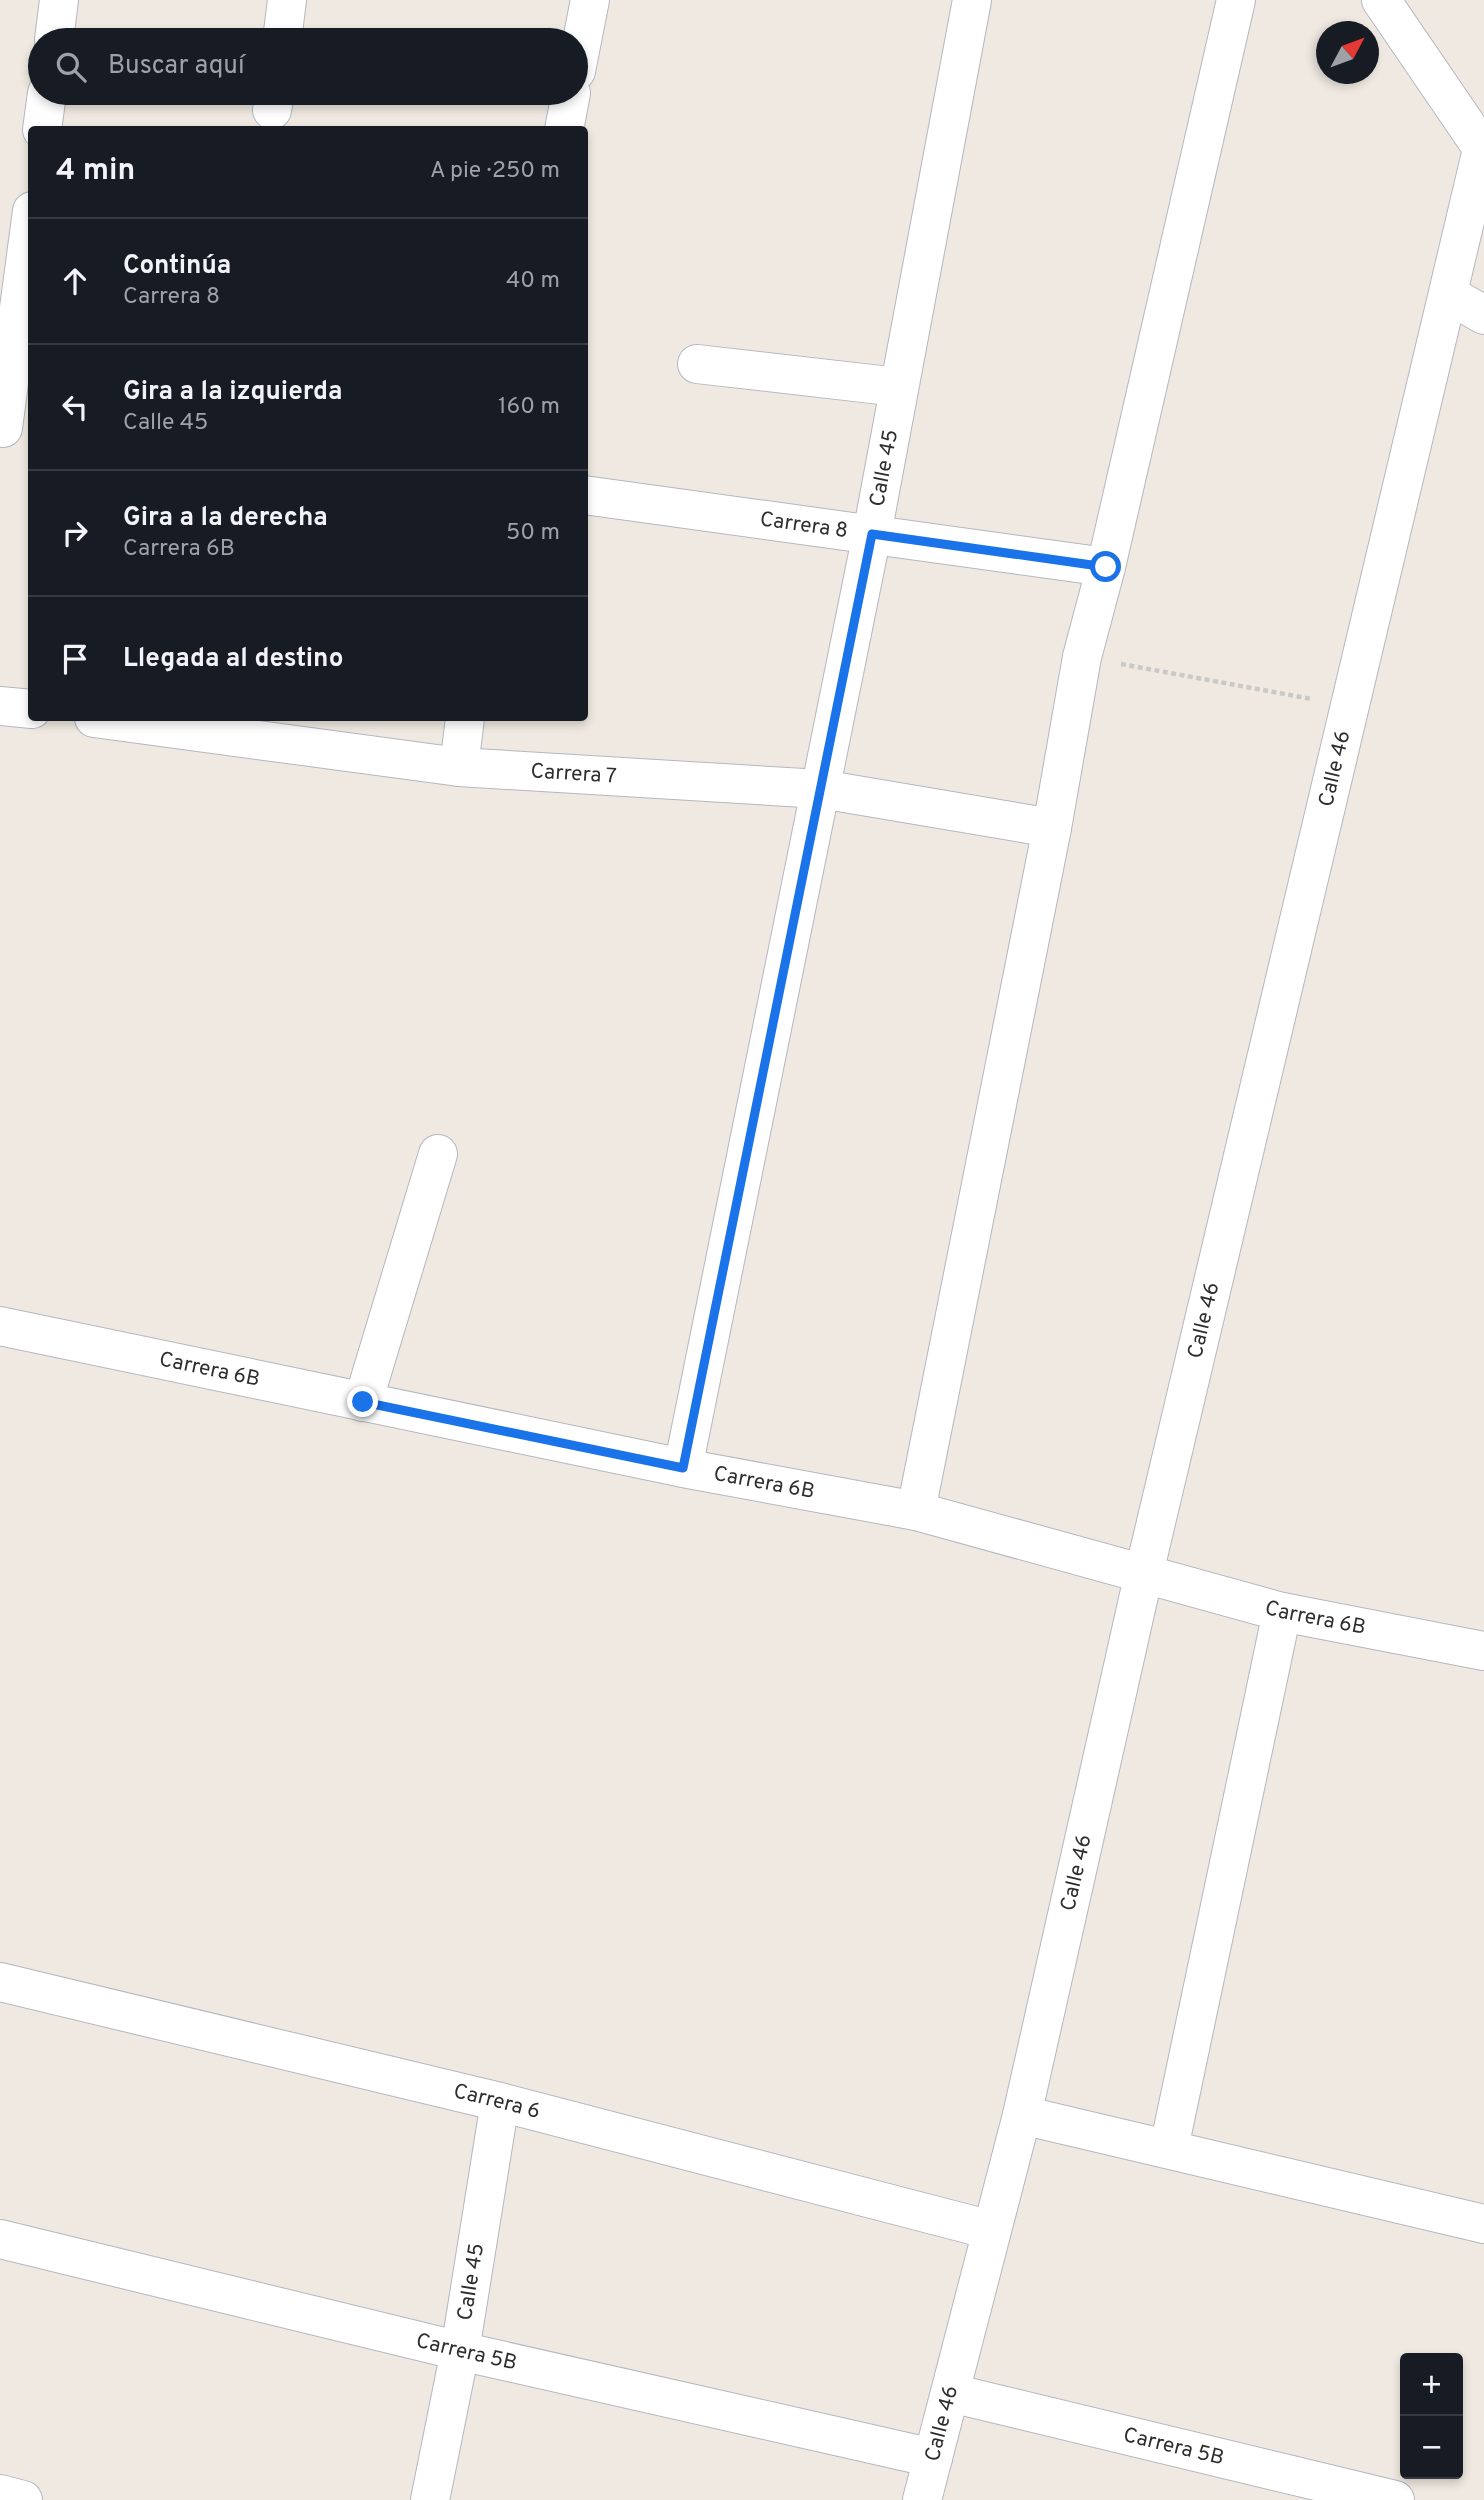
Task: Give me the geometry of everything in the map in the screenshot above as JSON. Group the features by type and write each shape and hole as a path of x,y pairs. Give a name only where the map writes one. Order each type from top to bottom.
{"street":[{"path":"56,28 59,0"},
{"path":"284,28 287,0"},
{"path":"584,28 590,0"},
{"name":"Calle 45","path":"683,1468 872,534 972,0"},
{"path":"916,1511 1052,828 1082,657 1106,567 1236,0"},
{"path":"1381,0 1483,144"},
{"path":"43,126 45,105"},
{"path":"565,126 569,105"},
{"name":"Calle 46","path":"922,2500 1022,2115 1144,1573 1352,707 1483,144"},
{"path":"12,429 28,255"},
{"path":"1449,295 1484,315"},
{"path":"697,365 898,387"},
{"name":"Carrera 8","path":"588,496 1106,567"},
{"path":"0,706 28,709"},
{"name":"Carrera 7","path":"116,721 459,767 821,789 1052,828"},
{"path":"459,767 465,721"},
{"path":"363,1402 438,1154"},
{"name":"Carrera 6B","path":"0,1326 683,1468 916,1511 1282,1612 1484,1651"},
{"path":"1169,2148 1282,1612"},
{"name":"Carrera 6","path":"0,1982 500,2102 991,2230"},
{"name":"Calle 45","path":"430,2500 460,2351 500,2102"},
{"path":"1022,2115 1484,2224"},
{"name":"Carrera 5B","path":"0,2239 460,2351 933,2458"},
{"name":"Carrera 5B","path":"951,2393 1395,2500"},
{"path":"0,2494 23,2500"}],"path":[{"path":"1082,657 1352,707"}],"route":[{"path":"363,1402 683,1468 872,534 1106,567"}]}
